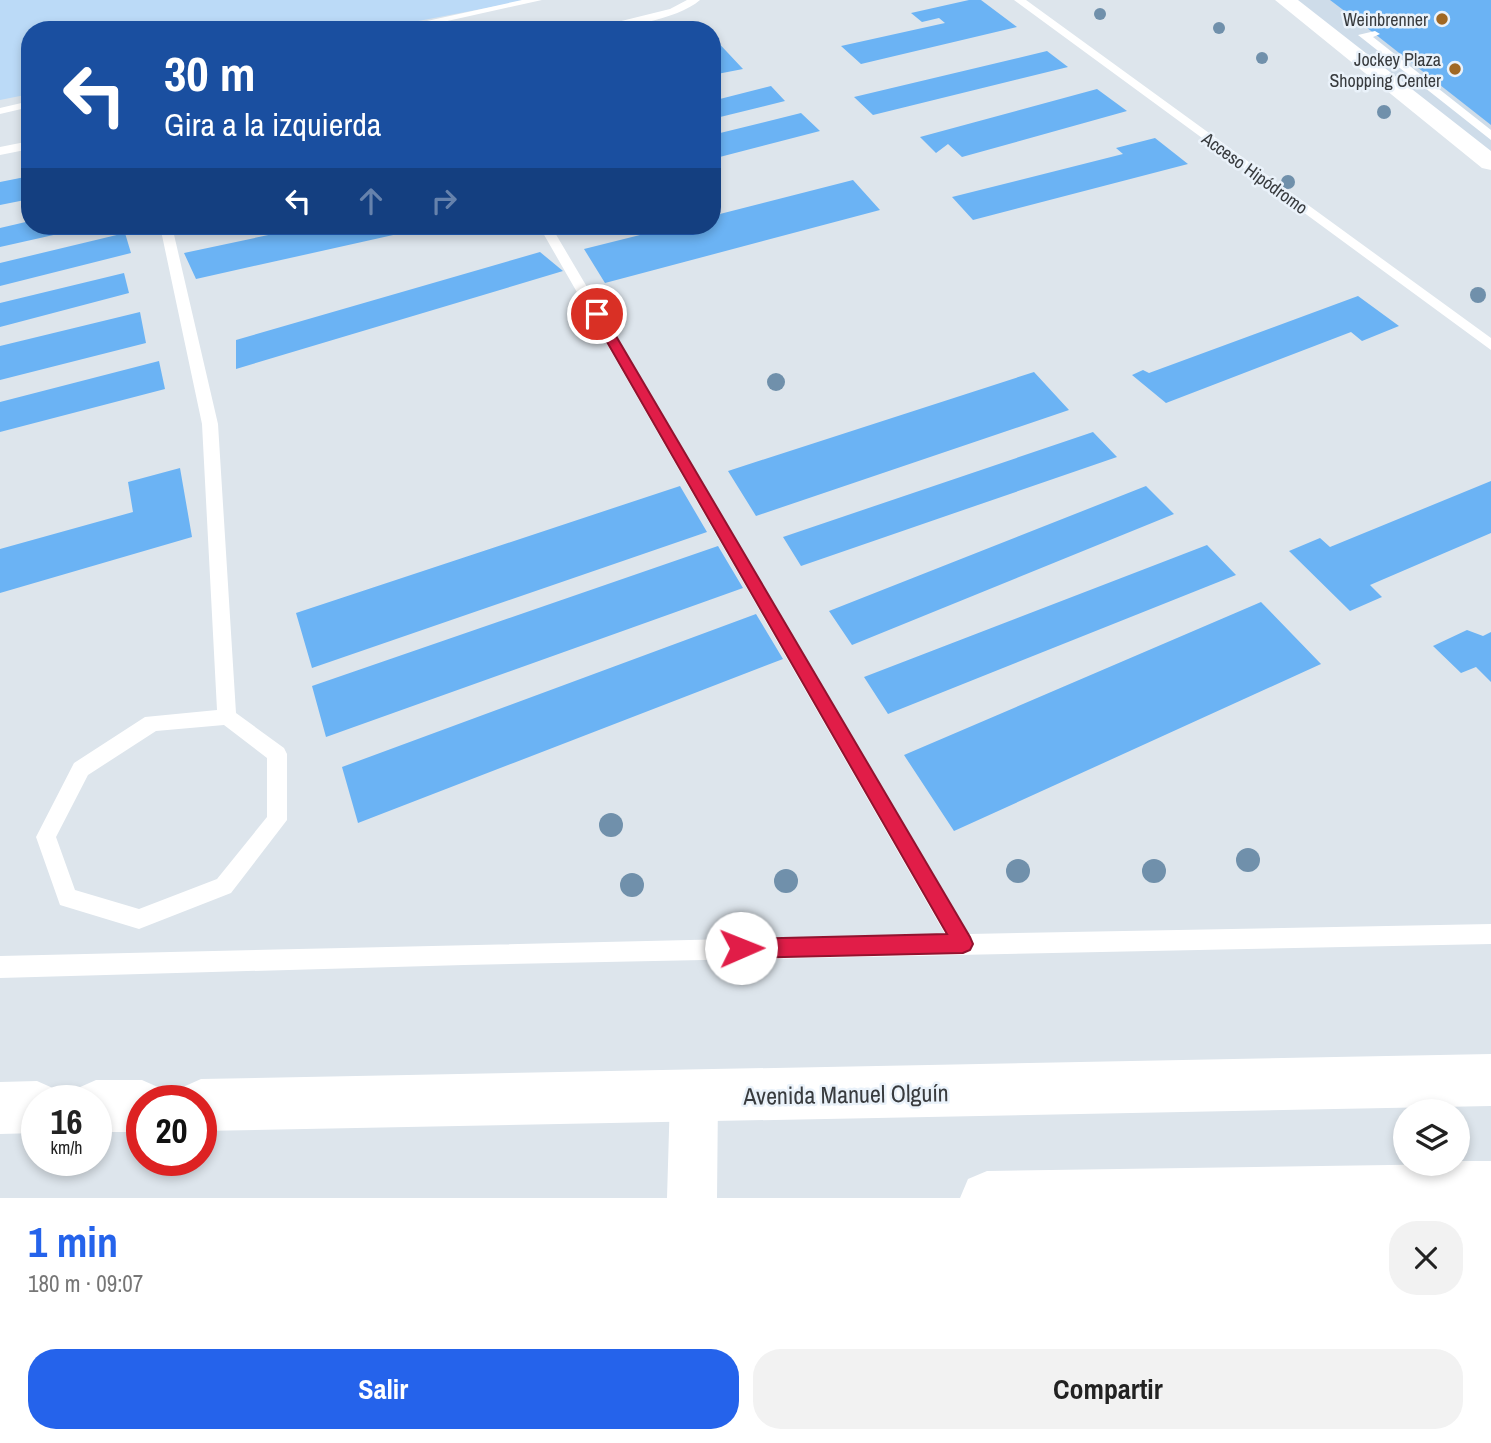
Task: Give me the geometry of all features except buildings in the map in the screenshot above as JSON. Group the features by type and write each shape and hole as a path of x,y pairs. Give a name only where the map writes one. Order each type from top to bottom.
{"street":[{"path":"1285,0 1491,163"},
{"name":"Avenida Manuel Olguín","path":"217,1105 1491,1080"},
{"path":"692,1198 694,1097"},
{"path":"0,1108 21,1107"},
{"path":"986,1198 1491,1188"}],"lane":[{"path":"435,21 537,0"},
{"path":"629,21 673,11 695,0"},
{"name":"Acceso Hipódromo","path":"1019,0 1491,345"},
{"path":"1375,34 1363,35 1491,136"},
{"path":"0,111 21,106"},
{"path":"0,151 21,147"},
{"path":"168,235 210,424 227,717"},
{"path":"550,235 963,944"},
{"path":"227,717 277,754 277,820 224,886 139,919 67,898 46,837 81,769 152,723 227,717"},
{"path":"0,967 1491,934"}],"shaded area":[{"path":"0,0 528,0 418,21 21,21 21,96 0,100"},
{"path":"1276,0 1491,0 1491,170"}],"place":[{"name":"Weinbrenner","path":"1442,19"},
{"name":"Jockey Plaza Shopping Center","path":"1455,69"}],"route":[{"path":"597,314 963,944 741,948"}]}
